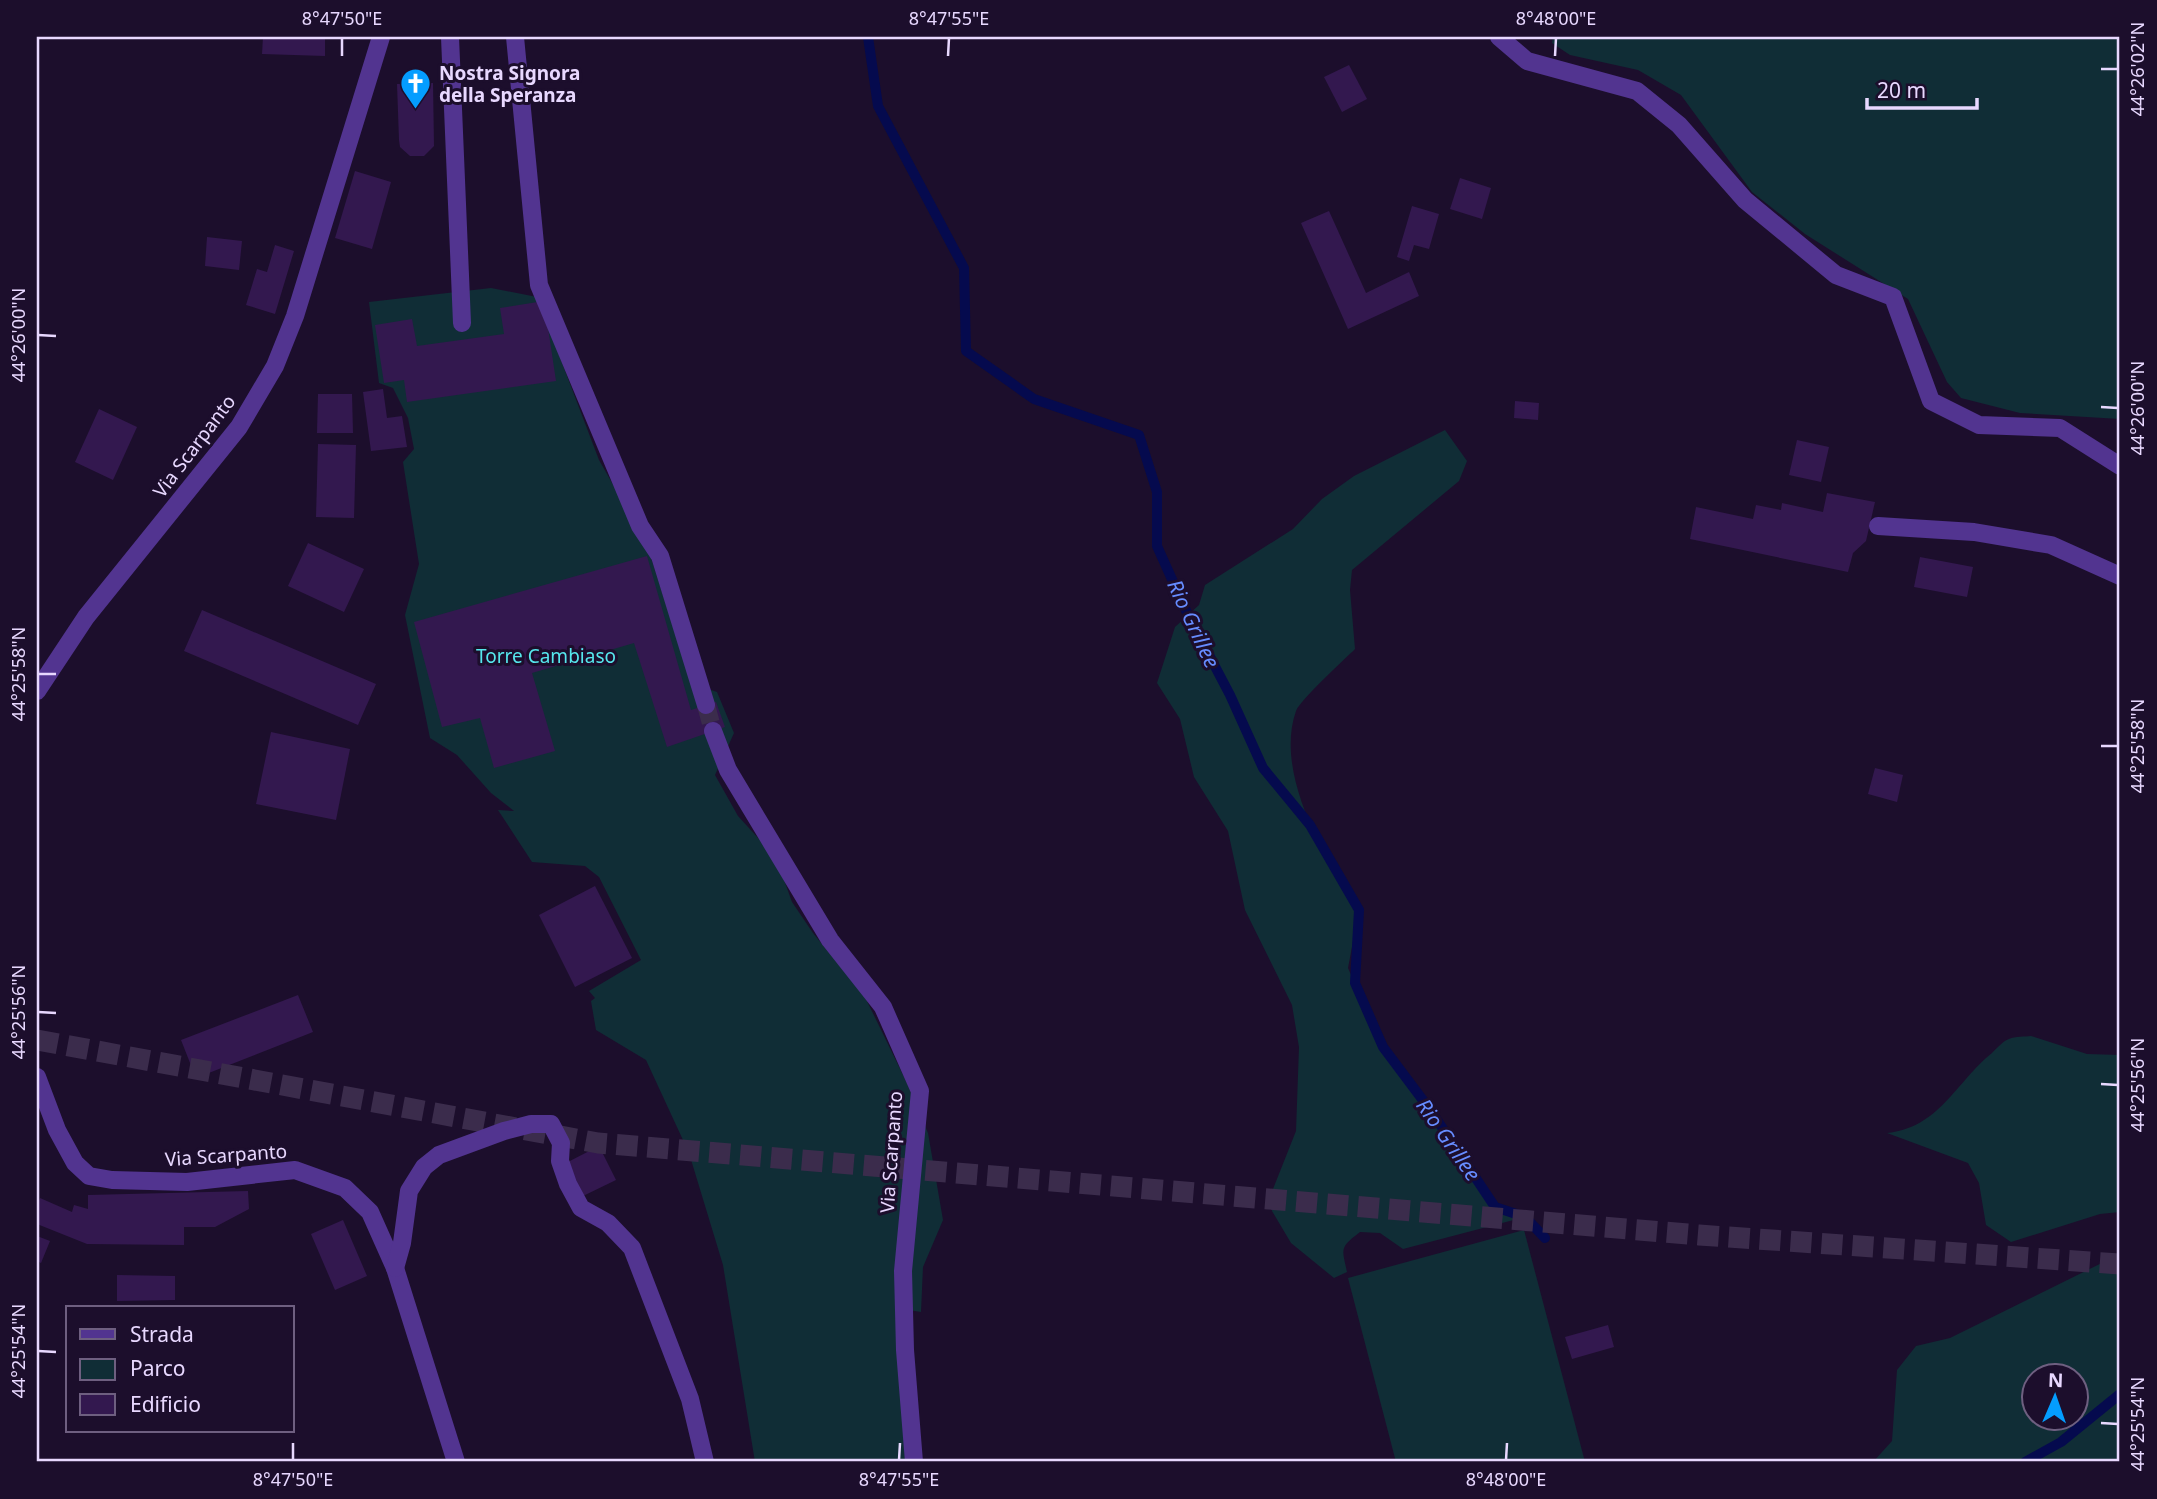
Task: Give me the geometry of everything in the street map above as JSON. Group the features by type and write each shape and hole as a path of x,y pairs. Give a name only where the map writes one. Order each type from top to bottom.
{"street":[{"name":"Via Scarpanto","path":"37,691 86,617 239,427 275,366 295,316 381,37"},
{"path":"450,37 462,323"},
{"path":"515,37 539,285 640,526 660,556 706,705"},
{"path":"1499,37 1527,61 1637,91 1679,125 1745,201 1836,275 1893,297 1931,401 1979,425 2060,428 2120,466"},
{"path":"1878,526 1974,532 2051,545 2120,576"},
{"name":"Via Scarpanto","path":"713,731 728,770 830,940 883,1007 920,1091 903,1271 905,1350 914,1462"},
{"name":"Via Scarpanto","path":"37,1077 63,1141 75,1163 89,1176 112,1180 187,1182 295,1170 345,1188 370,1213 395,1268 456,1462"},
{"path":"395,1268 402,1244 410,1191 424,1167 439,1154 504,1131 531,1124 551,1124 561,1143 560,1161 580,1208 608,1223 632,1248 690,1399 705,1462"}],"green space":[{"path":"1553,37 2120,37 2120,419 2020,413 1961,398 1947,382 1908,299 1805,234 1752,192 1681,95 1638,70 1570,55 1552,43"},
{"name":"Torre Cambiaso","path":"491,288 537,297 599,460 646,542 691,683 717,692 734,733 715,775 738,816 769,850 779,866 792,902 813,933 865,997 928,1133 943,1220 923,1267 921,1312 903,1309 913,1462 755,1462 723,1265 689,1153 646,1060 596,1030 591,1001 595,998 589,991 641,960 599,877 585,866 532,862 498,810 514,811 491,793 457,755 430,738 405,615 419,564 403,462 414,449 408,418 393,388 379,383 369,302"},
{"path":"1445,430 1467,461 1459,481 1352,570 1350,590 1355,649 1314,689 1296,711 1291,735 1292,761 1306,815 1332,867 1359,910 1348,968 1383,1047 1431,1111 1495,1207 1525,1217 1403,1249 1380,1233 1360,1232 1345,1245 1347,1272 1334,1278 1291,1243 1272,1211 1273,1189 1296,1131 1299,1047 1292,1005 1245,910 1228,831 1194,777 1180,719 1157,683 1175,627 1199,605 1205,585 1293,529 1322,499 1354,476"},
{"path":"2031,1036 2087,1054 2120,1055 2120,1212 2100,1214 2011,1242 1986,1225 1979,1183 1968,1163 1887,1133 1905,1129 1934,1113 2005,1041 2014,1037"},
{"path":"1524,1230 1585,1462 1396,1462 1348,1278"},
{"path":"2120,1254 2120,1462 1873,1462 1892,1441 1897,1370 1916,1346 1950,1338"}],"building":[{"path":"263,37 325,37 325,56 262,54"},
{"path":"1349,65 1367,99 1342,112 1324,77"},
{"name":"Nostra Signora della Speranza","path":"433,83 434,146 424,156 410,156 400,147 397,84"},
{"path":"355,171 391,182 372,249 335,238"},
{"path":"1460,178 1491,188 1482,219 1450,209"},
{"path":"1412,206 1439,214 1429,249 1414,245 1409,261 1397,257"},
{"path":"1329,211 1366,293 1409,272 1419,296 1348,329 1301,223"},
{"path":"207,237 242,241 239,270 205,266"},
{"path":"275,245 294,251 275,314 246,305 257,269 267,272"},
{"path":"544,301 556,381 407,402 404,380 384,383 375,325 412,319 417,346 504,334 500,308"},
{"path":"383,389 387,418 402,416 407,447 371,451 363,392"},
{"path":"318,394 352,394 353,433 317,433"},
{"path":"1515,401 1539,403 1538,420 1514,418"},
{"path":"99,409 137,427 113,480 75,462"},
{"path":"1797,440 1829,447 1821,482 1789,475"},
{"path":"318,444 356,445 354,518 316,517"},
{"path":"1827,493 1875,502 1866,541 1853,553 1848,572 1690,539 1696,507 1753,519 1756,505 1781,510 1782,503 1823,512"},
{"path":"308,543 364,569 344,612 288,586"},
{"path":"647,556 691,710 716,702 725,727 667,747 634,643 532,673 555,751 494,768 480,718 442,727 414,622"},
{"path":"1920,557 1973,567 1967,597 1914,587"},
{"path":"202,610 376,684 358,725 184,651"},
{"path":"271,732 350,749 336,820 256,804"},
{"path":"1875,768 1903,775 1897,802 1868,794"},
{"path":"595,886 632,958 575,987 539,915"},
{"path":"298,995 313,1032 196,1078 181,1040"},
{"path":"599,1146 616,1180 583,1196 566,1163"},
{"path":"248,1191 249,1209 215,1227 184,1227 184,1245 87,1244 37,1224 40,1198 72,1212 74,1205 88,1209 88,1195"},
{"path":"343,1220 367,1276 335,1290 311,1234"},
{"path":"37,1236 50,1241 41,1263 37,1261"},
{"path":"117,1275 175,1276 175,1300 117,1301"},
{"path":"1608,1325 1614,1347 1572,1359 1565,1337"}],"waterway":[{"name":"Rio Grillee","path":"868,37 878,106 964,268 966,351 1034,399 1139,435 1157,492 1157,546 1188,615 1230,695 1263,768 1310,825 1359,910 1355,983 1383,1047 1431,1111 1495,1207 1525,1217 1545,1238"},
{"path":"2025,1462 2061,1442 2120,1394"}],"tunnel":[{"path":"706,705 713,731"},
{"path":"37,1040 598,1143 1699,1235 2120,1264"}],"place":[{"name":"Nostra Signora della Speranza","path":"416,111"}]}
